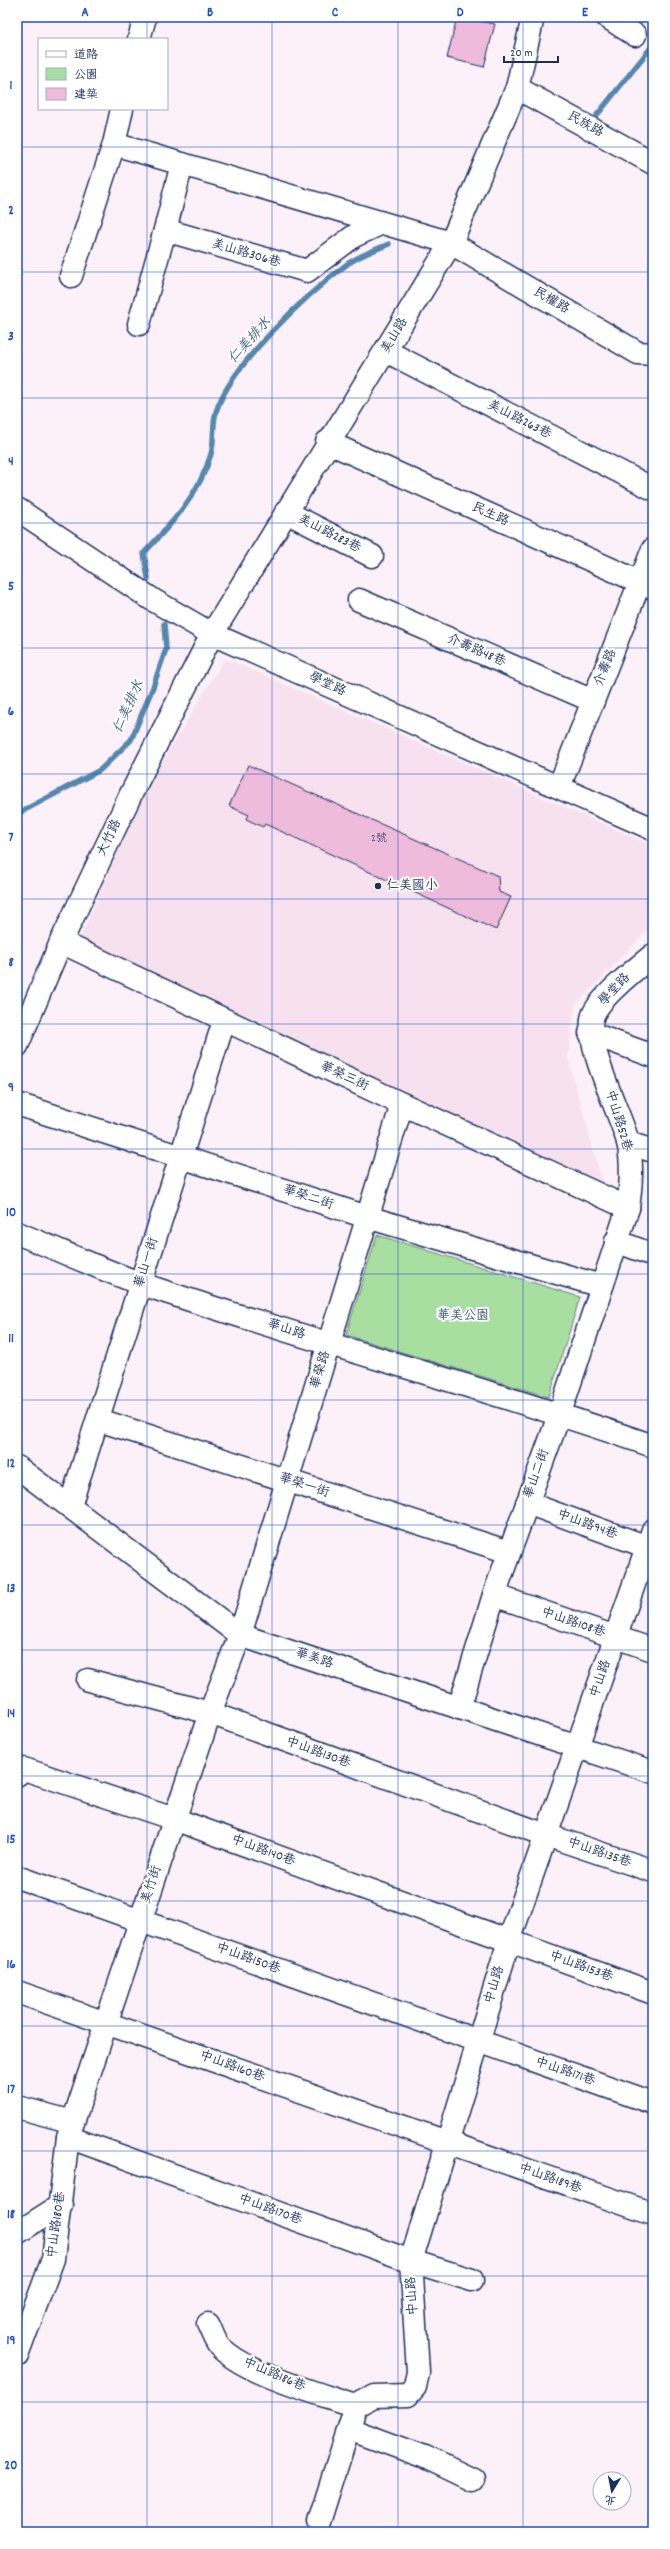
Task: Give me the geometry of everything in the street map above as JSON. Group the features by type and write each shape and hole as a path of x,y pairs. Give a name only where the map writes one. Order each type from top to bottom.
{"street":[{"path":"139,38 145,17"},
{"name":"美山路","path":"212,634 327,442 386,351 451,243 517,88 533,17"},
{"path":"607,17 635,35"},
{"name":"民族路","path":"517,88 653,163"},
{"path":"71,276 114,144 122,110"},
{"path":"114,144 451,243"},
{"path":"139,324 182,164"},
{"name":"美山路306巷","path":"165,230 307,271 354,236 382,223"},
{"name":"民權路","path":"451,243 638,353 653,354"},
{"name":"美山路263巷","path":"386,351 653,489"},
{"name":"民生路","path":"327,442 646,585"},
{"name":"學堂路","path":"17,509 153,600 212,634 653,829"},
{"name":"美山路283巷","path":"286,512 372,556"},
{"name":"介壽路","path":"559,787 593,701 646,585 653,549"},
{"name":"介壽路48巷","path":"359,600 593,701"},
{"name":"大竹路","path":"17,1046 61,942 131,794 212,634"},
{"name":"華榮三街","path":"61,942 402,1104 628,1208"},
{"name":"學堂路","path":"590,1033 594,1014 618,983 653,955"},
{"name":"華山一街","path":"70,1506 99,1420 224,1020"},
{"path":"590,1033 653,1056"},
{"name":"中山路52巷","path":"590,1033 628,1143 632,1182 628,1208 616,1241"},
{"name":"華榮二街","path":"17,1104 180,1158 368,1217 601,1286"},
{"name":"華榮路","path":"240,1635 402,1104"},
{"path":"628,1143 653,1151"},
{"name":"華山路","path":"17,1233 141,1283 329,1344 560,1413 653,1446"},
{"path":"616,1241 653,1255"},
{"name":"華山二街","path":"459,1708 494,1596 560,1413 616,1241"},
{"name":"華榮一街","path":"99,1420 509,1552"},
{"name":"華美路","path":"17,1467 240,1635 653,1772"},
{"name":"中山路94巷","path":"527,1503 651,1542"},
{"name":"中山路","path":"356,2406 374,2396 408,2395 416,2387 418,2372 410,2261 509,1941 615,1638 651,1542"},
{"name":"中山路108巷","path":"494,1596 653,1650"},
{"name":"美竹街","path":"70,2130 210,1713 240,1635"},
{"name":"中山路130巷","path":"88,1680 210,1713 546,1835"},
{"name":"中山路140巷","path":"17,1774 24,1769 174,1819 509,1941"},
{"name":"中山路135巷","path":"546,1835 653,1871"},
{"name":"中山路150巷","path":"17,1878 140,1920 478,2041"},
{"name":"中山路153巷","path":"509,1941 653,1993"},
{"name":"中山路160巷","path":"17,1992 447,2143"},
{"name":"中山路171巷","path":"478,2041 653,2103"},
{"name":"中山路170巷","path":"17,2108 70,2130 410,2261 472,2280"},
{"name":"中山路180巷","path":"17,2356 53,2259 70,2130"},
{"name":"中山路189巷","path":"447,2143 653,2214"},
{"path":"17,2233 61,2205"},
{"name":"中山路186巷","path":"208,2324 220,2348 246,2365 283,2381 356,2406"},
{"path":"320,2522 356,2406"},
{"path":"349,2429 425,2457 473,2480"}],"shaded area":[{"name":"仁美國小","path":"225,658 653,846 653,925 575,1005 568,1059 604,1188 80,938 143,794"}],"green space":[{"name":"華美公園","path":"377,1235 580,1297 549,1397 346,1335"}],"building":[{"path":"457,17 495,24 484,67 447,58"},
{"path":"248,765 498,876 499,892 511,897 496,930 265,824 263,827 246,819 249,815 229,806"}],"waterway":[{"name":"仁美排水","path":"597,115 653,45"},
{"name":"仁美排水","path":"148,578 144,553 184,508 199,483 211,454 216,412 224,394 237,374 272,332 311,294 346,265 367,253 389,244"},
{"name":"仁美排水","path":"17,814 100,770 131,740 153,687 166,649 164,624"}],"place":[{"name":"仁美國小","path":"378,886"}]}
